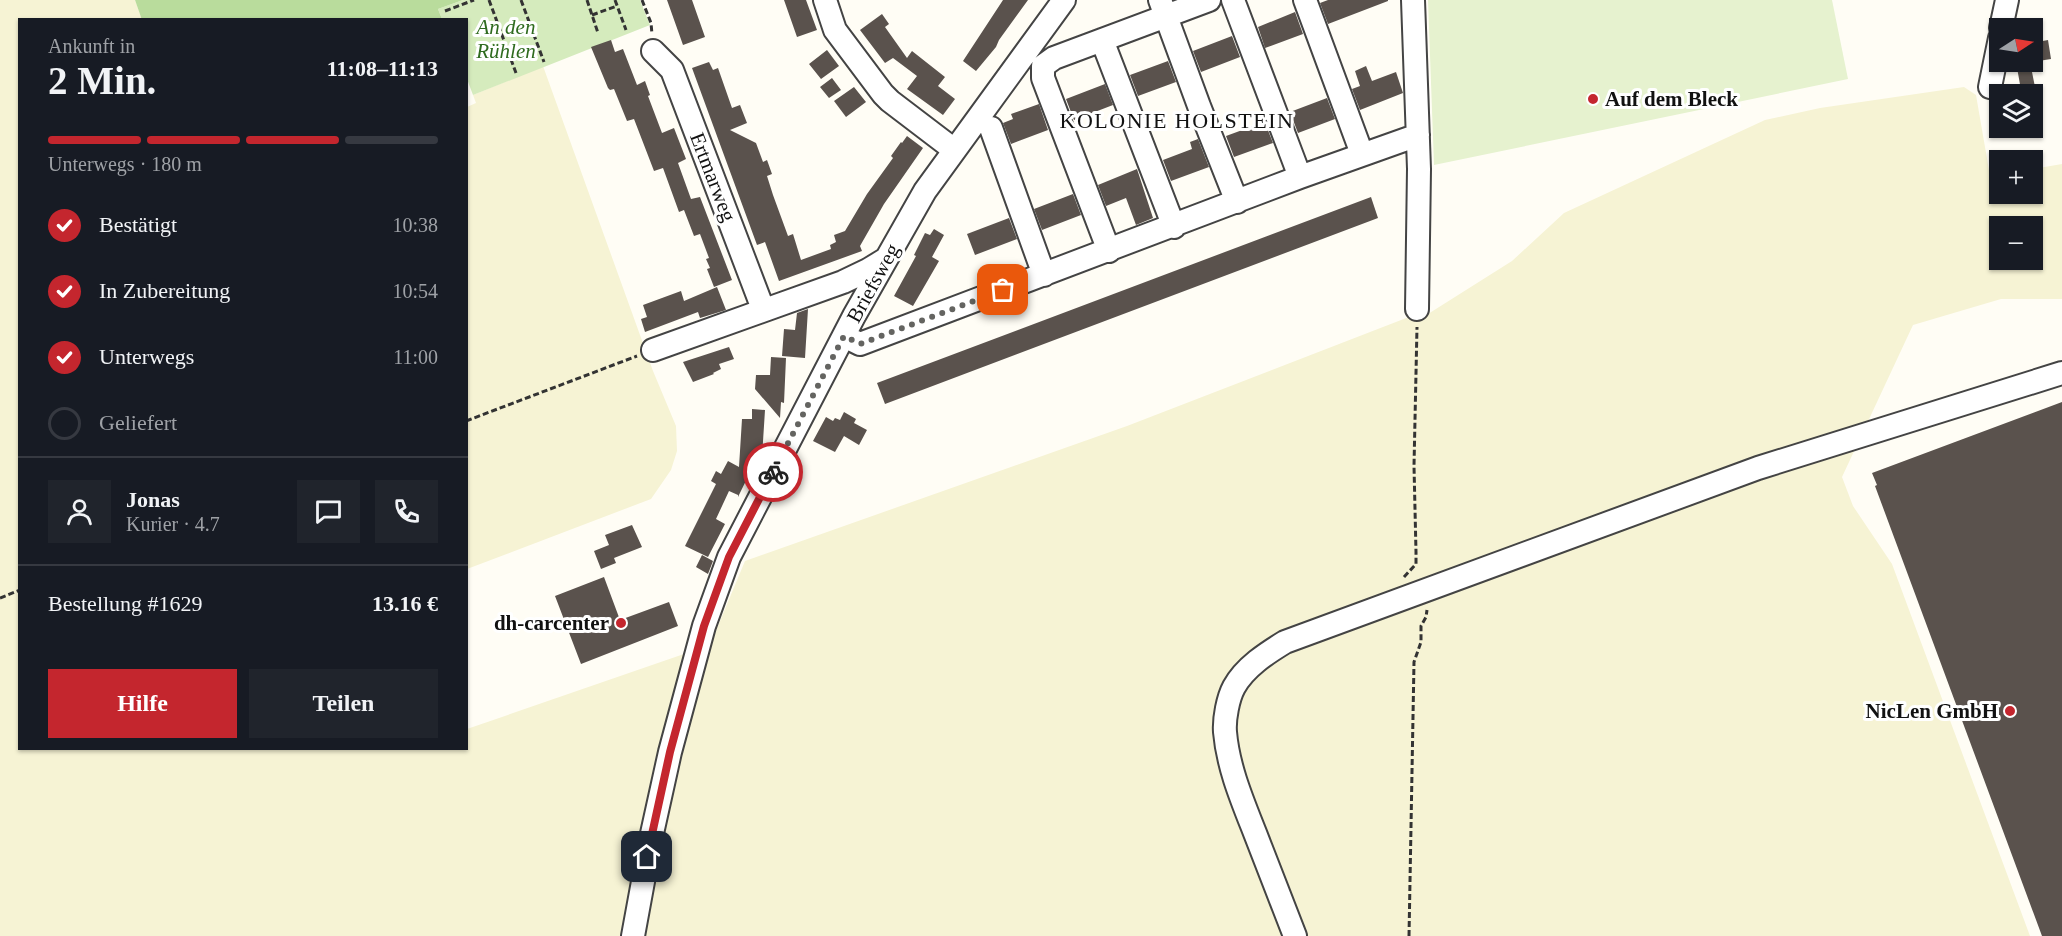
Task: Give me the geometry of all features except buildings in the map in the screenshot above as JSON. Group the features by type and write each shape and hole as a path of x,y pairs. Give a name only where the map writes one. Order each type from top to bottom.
{"street":[{"path":"825,0 835,30 883,94 953,149"},
{"name":"Briefsweg","path":"633,936 659,794 690,673 710,607 729,557 854,316 925,191 953,149 1064,0"},
{"path":"1109,251 1044,78 1043,66 1054,58 1102,40 1163,8 1209,0"},
{"path":"1233,0 1300,177"},
{"path":"1305,0 1362,154"},
{"path":"1413,0 1418,135 1417,309"},
{"path":"2003,18 2007,0"},
{"path":"1163,8 1237,201"},
{"path":"1102,40 1174,227"},
{"name":"Ertmarweg","path":"653,51 672,70 763,309"},
{"path":"991,128 1044,275"},
{"path":"844,336 860,344 1174,227 1300,177 1418,135"},
{"path":"653,350 819,291 868,270 887,258"},
{"path":"819,291 842,298 854,316"},
{"path":"1295,936 1239,790 1229,760 1225,729 1227,711 1234,688 1247,671 1265,654 1285,642 1413,583 1758,468 2062,373"}],"path":[{"path":"445,11 474,0"},
{"path":"489,0 516,73"},
{"path":"521,0 544,62"},
{"path":"586,0 598,33"},
{"path":"615,0 626,30"},
{"path":"642,0 651,23 653,51"},
{"path":"592,15 617,6"},
{"path":"1409,936 1414,662 1421,642 1421,626 1427,613 1413,583 1416,564 1414,466 1417,309"},
{"path":"468,421 653,350"},
{"path":"0,598 18,591"}],"shaded area":[{"path":"0,0 135,0 142,18 18,18 18,750 468,750 468,729 710,645 745,561 1127,426 1414,315 1428,314 1512,261 1564,213 1765,120 1820,108 1964,87 1976,95 1989,170 1989,204 2043,204 2043,167 2062,164 2062,299 2001,299 1913,325 1842,477 1853,506 1892,564 2030,936 0,936"},
{"path":"543,66 653,371 676,426 677,451 671,470 651,499 468,569 468,107 476,103 473,95"}],"green space":[{"path":"135,0 463,0 438,9 442,18 141,18"},
{"name":"An den Rühlen","path":"463,0 640,0 650,25 473,95 468,82 468,18 442,18 438,9"},
{"name":"Auf dem Bleck","path":"1428,0 1832,0 1848,79 1434,165"}],"way so far":[{"path":"773,472 844,336 860,344 1003,290"}],"place":[{"name":"Auf dem Bleck","path":"1593,99"},
{"name":"dh-carcenter","path":"621,623"},
{"name":"NicLen GmbH","path":"2010,711"}],"district":[{"name":"KOLONIE HOLSTEIN","path":"1177,120"}],"route":[{"path":"647,857 659,794 704,626 729,557 773,472"}]}
